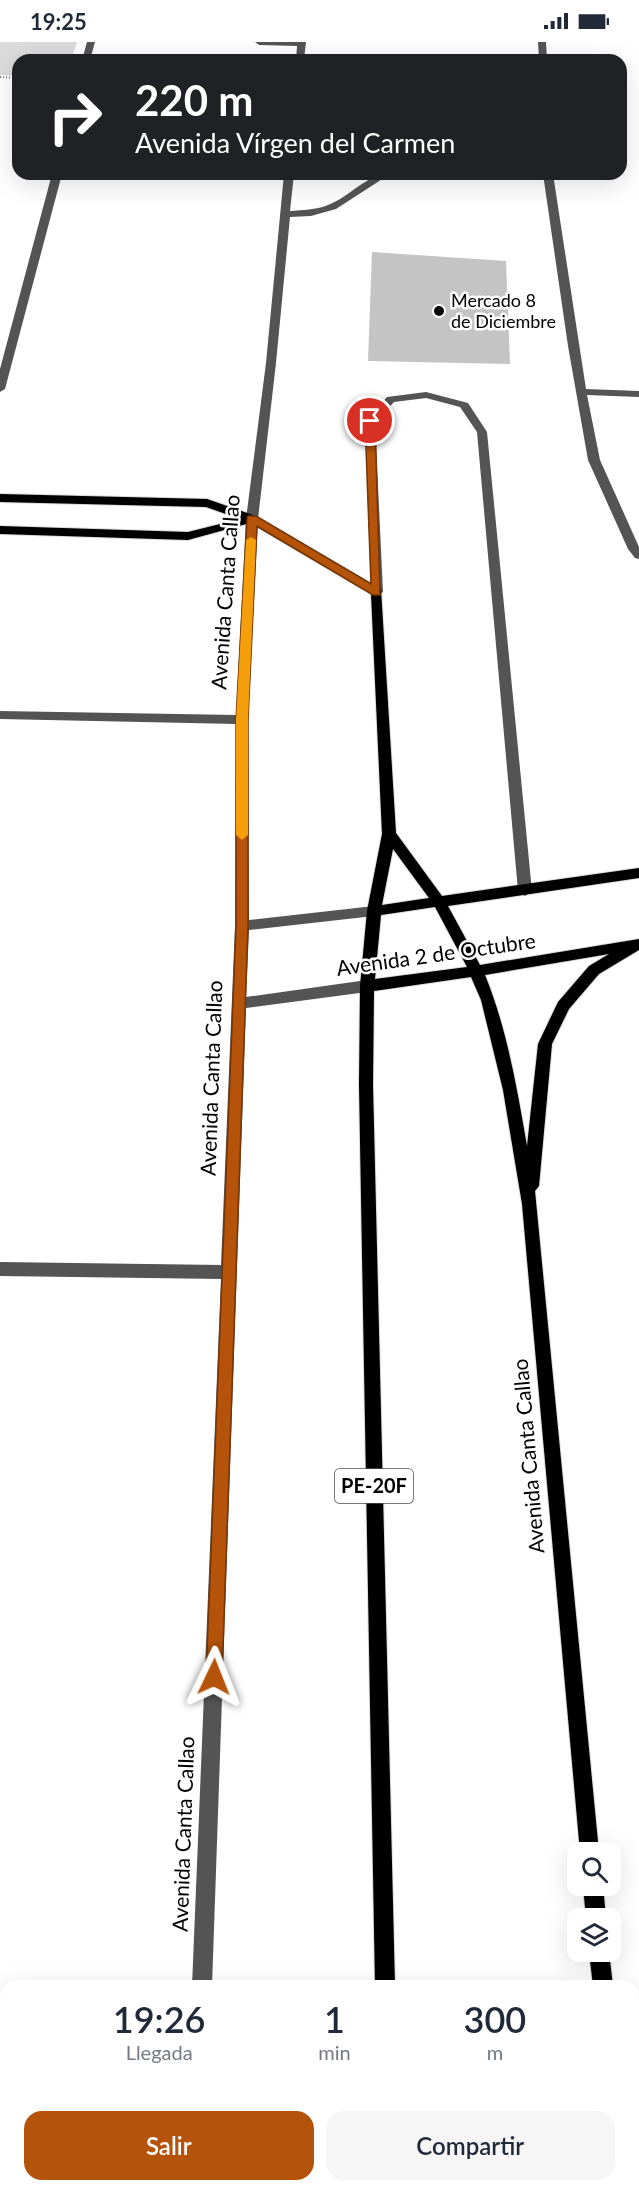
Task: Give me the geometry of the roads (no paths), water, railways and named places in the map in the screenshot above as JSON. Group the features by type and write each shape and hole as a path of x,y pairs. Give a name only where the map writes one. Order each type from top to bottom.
{"main road":[{"path":"0,498 207,503 252,519 377,592"},
{"path":"0,530 188,536 252,519"},
{"name":"PE-20F","path":"377,592 389,834 374,911 367,986 367,1188 385,1980"},
{"name":"Avenida Canta Callao","path":"389,834 439,902 476,971 488,999 510,1090 530,1204 589,1842"},
{"path":"374,911 639,873"},
{"path":"530,1204 545,1044 563,1006 594,970 638,944"},
{"name":"Avenida 2 de Octubre","path":"367,986 476,971 638,944"},
{"path":"600,1962 602,1980"}],"street":[{"path":"259,42 302,43"},
{"path":"0,389 6,347 55,180"},
{"name":"Avenida Canta Callao","path":"202,1980 242,926 242,720 252,519 272,363 288,180"},
{"path":"285,214 311,213 333,207 376,180"},
{"path":"549,180 581,392 594,460 634,549 639,555"},
{"path":"581,392 639,394"},
{"path":"377,592 370,421 391,399 426,395 464,405 482,432 525,891"},
{"path":"0,715 242,720"},
{"path":"242,926 374,911"},
{"name":"Avenida 2 de Octubre","path":"238,1004 367,986"},
{"path":"0,1269 229,1272"}],"place":[{"name":"Mercado 8 de Diciembre","path":"439,311"}]}
